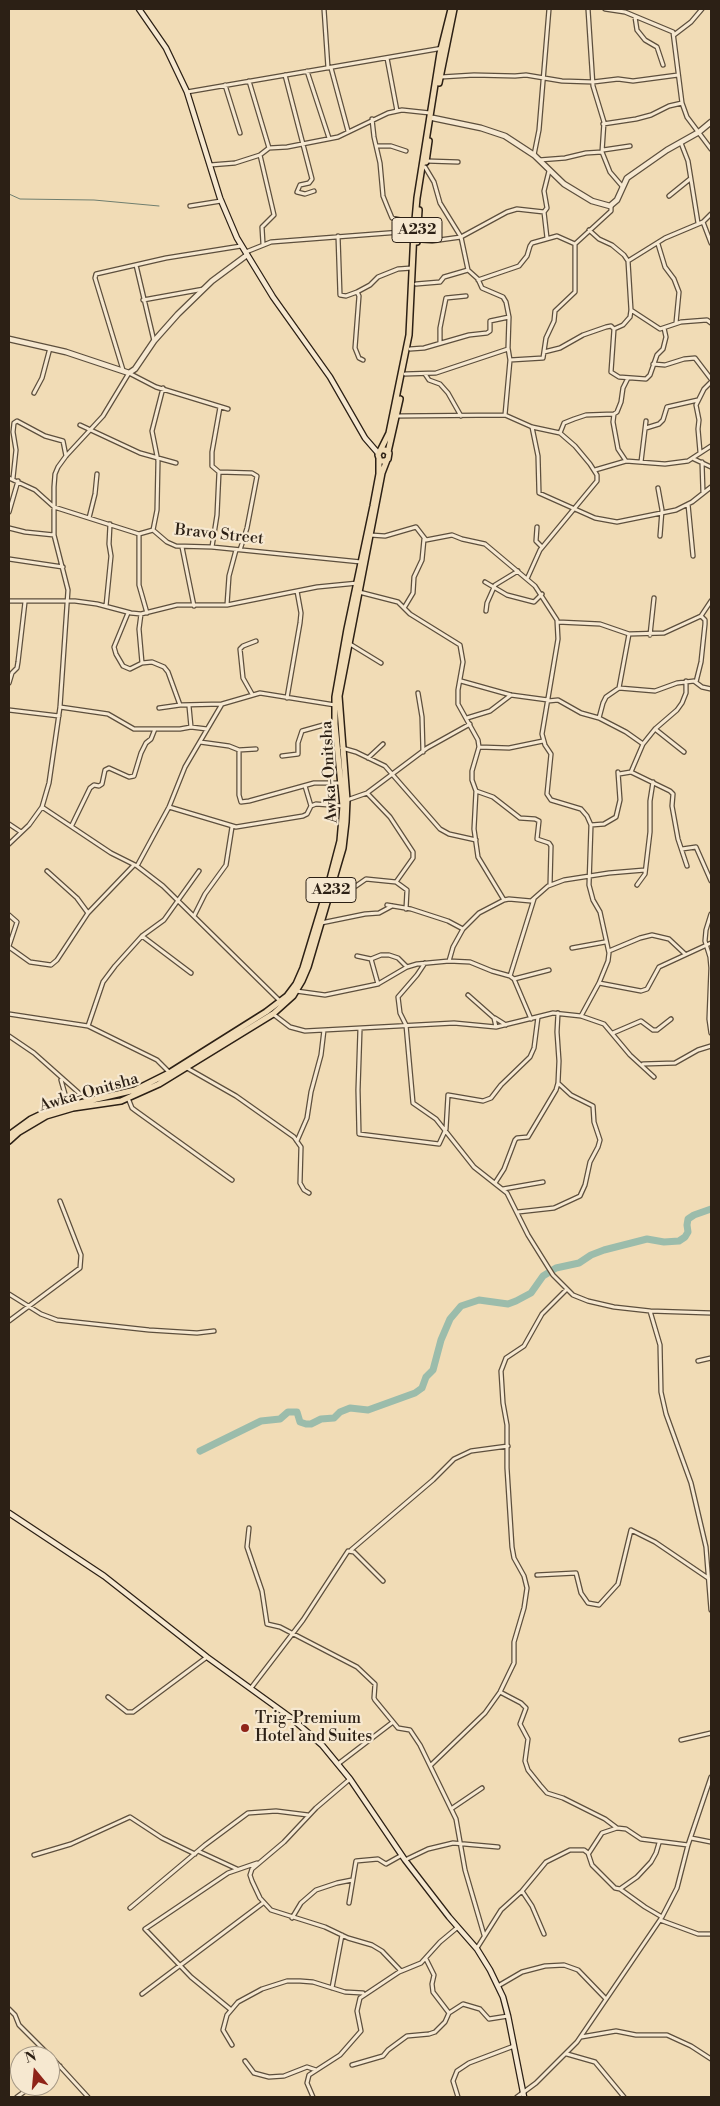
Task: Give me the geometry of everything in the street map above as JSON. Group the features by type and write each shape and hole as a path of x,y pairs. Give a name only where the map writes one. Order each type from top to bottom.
{"main road":[{"path":"139,9 166,48 187,92 221,201 241,246 273,297 330,377 371,446 383,461 387,460"},
{"name":"A232","path":"387,460 415,318 417,240 414,223 443,48 452,9"},
{"name":"A232","path":"379,454 389,433 409,336 416,231 443,48"},
{"path":"432,116 494,132 515,141 534,155 564,184 592,201 611,206 617,200 627,178 699,132 711,122"},
{"path":"9,339 50,348 129,373 135,369 154,341 205,289 246,254"},
{"path":"379,454 388,452"},
{"name":"Awka-Onitsha","path":"9,1140 35,1122 62,1109 135,1090 169,1073 282,1003 296,991 308,967 334,881 345,835 347,800 337,706 360,592 361,562 369,535 379,474 379,454"},
{"name":"Awka-Onitsha","path":"9,1135 42,1113 128,1098 159,1084 273,1014 292,990 303,968 338,853 343,806 335,724 343,649 383,470 387,460"},
{"path":"9,1513 104,1576 207,1657 299,1724 322,1745 350,1779 405,1860 458,1928 477,1949 498,1986 508,2016 523,2096"},
{"path":"9,1518 25,1523"}],"street":[{"path":"324,9 329,68 348,131"},
{"path":"534,155 539,130 549,9"},
{"path":"588,9 593,82 603,124 602,151 610,172 622,186"},
{"path":"605,9 626,12 670,29 674,35 682,103 687,117 711,149"},
{"path":"674,35 691,22 702,9"},
{"path":"635,17 637,30 645,40 657,47 663,65"},
{"path":"187,92 443,48"},
{"path":"388,58 397,111"},
{"path":"307,72 329,138"},
{"path":"440,77 526,74 562,82 593,82 618,79 633,81 678,75"},
{"path":"285,75 312,179 309,183 300,186 297,192 305,194 314,191"},
{"path":"249,81 269,148"},
{"path":"225,85 240,133"},
{"path":"603,124 643,117 669,106 682,103"},
{"path":"210,165 235,163 260,155 269,148 338,137 372,119 397,111 432,116"},
{"path":"372,119 380,163 383,196 389,211 394,219 414,223"},
{"path":"680,144 688,161 700,223 711,243"},
{"path":"376,146 391,146 406,151"},
{"path":"539,160 565,158 630,146"},
{"path":"260,155 274,215 262,227 262,244"},
{"path":"426,161 458,162"},
{"path":"425,167 434,182 440,202 461,237 468,270 478,280 482,288 503,297 510,317 508,348 510,360 505,415"},
{"path":"547,238 544,212 547,208 544,190 550,171"},
{"path":"669,196 690,179"},
{"path":"190,206 221,201"},
{"path":"510,360 542,358 546,338 554,321 555,311 575,292 575,244 610,211 611,206"},
{"path":"417,240 432,241 461,237 507,212 517,210 544,212"},
{"path":"628,261 676,233 700,223 711,214"},
{"path":"589,230 599,239 617,249 628,261 631,310 627,322 614,329"},
{"path":"246,254 262,244 338,236 416,231"},
{"path":"338,236 340,295 346,296 357,292 373,283 378,277 398,269 413,268"},
{"path":"478,280 519,266 527,256 530,246 547,238 561,237 575,244"},
{"path":"658,244 665,267 674,279 679,292 676,323"},
{"path":"123,371 95,276 100,272 241,246"},
{"path":"136,265 154,341"},
{"path":"416,284 440,282 444,277 468,270"},
{"path":"143,300 205,289"},
{"path":"357,292 359,302 355,348 358,358 363,360"},
{"path":"440,343 440,328 446,298 466,296"},
{"path":"631,310 644,316 659,328 676,323 707,320 711,322"},
{"path":"410,349 424,348 487,333 490,331 490,321 510,317"},
{"path":"544,352 560,348 583,335 606,327 611,326 614,329"},
{"path":"614,329 611,372 619,377 648,379 653,364 663,348 666,337 664,328"},
{"path":"34,394 42,378 50,348"},
{"path":"405,374 436,373 508,348"},
{"path":"653,364 665,365 684,358 695,358 711,380 698,400 696,410 699,420 700,452"},
{"path":"9,844 36,818 42,807 49,784 59,716 68,590 54,535 55,474 66,456 90,431 110,406 129,373 163,388 228,409"},
{"path":"425,374 429,380 440,384 448,393 461,416"},
{"path":"626,461 617,445 613,426 614,414 617,412 621,402 623,388 628,378"},
{"path":"152,530 157,510 158,457 152,431 163,388"},
{"path":"646,428 659,424 663,420 667,407 698,400"},
{"path":"212,547 218,515 219,472 211,463 220,406"},
{"path":"560,433 564,423 574,419 586,415 614,414"},
{"path":"397,416 505,415 532,427 560,433 575,446 594,470 597,481 540,550 527,579"},
{"path":"66,456 63,441 45,436 17,421 14,423 13,432 16,450 11,478 35,490 54,507 139,534 139,585 147,612"},
{"path":"641,462 646,421"},
{"path":"80,425 90,431 116,440 140,453 176,463"},
{"path":"532,427 538,456 538,492 595,518 617,522 662,514 688,504 711,487"},
{"path":"693,459 700,452 711,446"},
{"path":"594,470 626,461 665,464 693,459 711,466"},
{"path":"702,462 703,494"},
{"path":"219,472 252,473 257,476 247,528 228,576 226,605"},
{"path":"89,518 95,494 96,474"},
{"path":"9,512 18,481"},
{"path":"658,488 662,514 660,536"},
{"path":"688,504 693,556"},
{"path":"106,606 111,556 109,544 110,524"},
{"path":"369,535 385,536 416,527 424,538 428,540 452,535 486,544 542,594 558,622 558,639 543,740 551,754 546,788 550,800 581,809 585,812 591,825 589,876 591,892 602,919 609,951 608,961 599,983 581,1016"},
{"path":"537,527 536,541 542,548"},
{"path":"9,528 54,535"},
{"name":"Bravo Street","path":"139,534 152,530 167,542 182,547 212,547 361,562"},
{"path":"404,608 413,593 414,577 422,560 424,538"},
{"path":"182,547 194,606"},
{"path":"9,559 63,567"},
{"path":"486,611 493,588 504,578 518,571"},
{"path":"485,582 493,588 534,602 542,594"},
{"path":"9,601 75,601 141,614 177,605 226,605 297,591 359,583"},
{"path":"287,698 301,613 297,591"},
{"path":"360,592 390,598 398,602 410,614 437,633 460,645 464,662 458,690 458,704 478,740 479,747 472,771 472,780 476,791 474,809 476,840 480,862 504,900"},
{"path":"650,635 654,598"},
{"path":"558,622 600,624 628,634 664,634 701,616 711,600"},
{"path":"9,683 18,662 25,602"},
{"path":"128,612 116,640 114,650 127,668 132,669 142,663 152,662 164,667 168,672 180,705"},
{"path":"141,614 139,629 142,663"},
{"path":"696,682 701,662 705,624 705,620 701,616"},
{"path":"619,688 628,634"},
{"path":"252,694 243,678 240,649 243,646 256,642"},
{"path":"349,643 381,663"},
{"path":"9,667 15,670"},
{"path":"460,681 511,695 548,701 558,700 581,713 600,718 643,744"},
{"path":"631,772 643,744 682,703 686,693 686,681"},
{"path":"600,718 606,697 619,688 655,691 686,681 696,682 702,687 711,689"},
{"path":"159,708 180,705 222,704 260,693 337,706"},
{"path":"418,693 422,717 423,752"},
{"path":"467,718 490,711 511,695"},
{"path":"9,915 17,922 9,947 30,962 51,965 61,954 88,913 135,865 170,807 185,767 222,704"},
{"path":"189,706 191,727"},
{"path":"60,707 108,714 134,729 191,727 207,729"},
{"path":"9,710 59,716"},
{"path":"282,756 298,754 298,743 302,731 327,724 335,724"},
{"path":"347,800 367,793 423,752 470,724"},
{"path":"72,825 92,786 102,784 105,770 109,768 129,777 134,776 141,753 146,743 151,739 155,729"},
{"path":"656,729 684,752"},
{"path":"479,747 509,748 543,740"},
{"path":"200,742 228,746 239,750 256,750"},
{"path":"368,758 383,744"},
{"path":"342,748 356,752 385,766 440,829 449,834 476,840"},
{"path":"239,750 238,795 241,802 320,782 342,783"},
{"path":"591,825 604,824 616,817 620,800 618,773 631,772 673,794 672,806 688,866"},
{"path":"637,885 643,878 645,870 650,832 650,801 653,782"},
{"path":"305,786 311,806"},
{"path":"476,791 493,797 520,818 539,821 537,839 551,846 550,885"},
{"path":"367,793 390,817 412,852 413,858 396,882"},
{"path":"170,807 232,827 252,826 303,816 311,806 316,804 343,806"},
{"path":"42,807 72,825 96,843 135,865 178,899 282,1003"},
{"path":"9,824 21,832"},
{"path":"194,916 205,894 226,866 232,827"},
{"path":"682,849 696,847 711,881"},
{"path":"88,1026 103,982 114,966 142,936 164,920 199,870"},
{"path":"449,961 453,947 463,929 479,913 504,900 528,901 534,899 550,885 589,876 645,870"},
{"path":"47,871 77,898 88,913"},
{"path":"334,881 356,886 366,879 396,882 407,890 406,909"},
{"path":"510,976 534,899"},
{"path":"387,905 448,921 463,929"},
{"path":"321,923 379,913 392,906"},
{"path":"711,914 705,935 709,944 711,968 709,1018 711,1033"},
{"path":"142,936 191,973"},
{"path":"609,951 640,938 652,936 669,939 685,954"},
{"path":"572,948 606,942"},
{"path":"599,983 641,991 647,989 659,967 709,944"},
{"path":"357,956 371,959 381,955 389,955 398,958 407,967"},
{"path":"371,959 378,984"},
{"path":"296,991 325,995 378,984 407,967 449,961 470,962 514,979 531,1019"},
{"path":"425,963 398,997 400,1012 406,1025 412,1103 436,1119 446,1129 474,1168 504,1190 547,1266 566,1290 573,1295 588,1301 614,1307 650,1311 711,1313"},
{"path":"514,979 549,970"},
{"path":"468,996 478,1007 506,1025"},
{"path":"495,1183 511,1155 515,1140 528,1137 546,1108 558,1083 558,1013"},
{"path":"273,1014 284,1024 294,1028 324,1030 469,1023 496,1027 558,1013 581,1016 604,1024 630,1055 654,1077"},
{"path":"9,1014 88,1026 157,1060 169,1073"},
{"path":"360,1028 359,1134 439,1144 446,1129 448,1095 483,1101 491,1098 501,1085 530,1057 534,1048 538,1017"},
{"path":"494,1018 496,1027"},
{"path":"613,1033 640,1021 653,1030 657,1030 671,1019"},
{"path":"297,1142 307,1118 311,1092 321,1055 324,1030"},
{"path":"9,1036 34,1053 61,1079 93,1105"},
{"path":"642,1064 675,1063 698,1050 711,1046"},
{"path":"187,1068 255,1108 288,1132 297,1142 301,1153 300,1183 304,1190 309,1193"},
{"path":"61,1079 65,1094 62,1109"},
{"path":"518,1212 554,1208 580,1196 585,1185 590,1162 598,1147 600,1140 594,1122 593,1106 572,1095 558,1083"},
{"path":"128,1098 136,1112 232,1180"},
{"path":"504,1190 543,1182"},
{"path":"9,1321 80,1268 81,1255 60,1201"},
{"path":"431,1765 485,1713 500,1692 514,1662 514,1642 524,1608 527,1588 524,1576 514,1558 512,1547 507,1468 507,1425 501,1388 503,1363 506,1358 524,1346 542,1314 566,1290"},
{"path":"9,1294 48,1318 57,1320 149,1330 197,1333 214,1331"},
{"path":"650,1311 660,1345 663,1403 669,1426 692,1483 706,1547 711,1610"},
{"path":"698,1361 711,1358"},
{"path":"250,1689 302,1620 345,1554 433,1480 454,1459 471,1451 508,1446"},
{"path":"248,1528 247,1547 262,1591 267,1624 291,1633 356,1667 375,1684 374,1698 398,1728 406,1729 412,1733 431,1765 459,1828 465,1870 484,1935"},
{"path":"538,1575 576,1572 581,1593 588,1603 599,1605 618,1584 631,1530 655,1542 709,1578"},
{"path":"351,1550 383,1581"},
{"path":"108,1697 127,1712 133,1712 207,1657"},
{"path":"500,1692 521,1703 526,1708 520,1724 528,1739 524,1761 528,1770 540,1785 547,1793 562,1798 604,1819 617,1828"},
{"path":"338,1764 393,1722"},
{"path":"681,1740 711,1733"},
{"path":"517,2097 523,2096 580,2038 661,1919 677,1888 688,1845 711,1777"},
{"path":"350,1779 309,1815 284,1842 260,1861 252,1869 250,1875 263,1903 271,1910 325,1927 372,1945 382,1951 401,1971"},
{"path":"451,1809 482,1788"},
{"path":"130,1908 197,1852 248,1813 276,1811 309,1815"},
{"path":"34,1856 78,1841 130,1817 162,1838 237,1869"},
{"path":"588,1853 602,1833 617,1828 626,1829 641,1839 659,1843 688,1845"},
{"path":"691,1838 711,1842"},
{"path":"405,1860 428,1849 453,1843 498,1847"},
{"path":"620,1889 636,1877 650,1862 656,1853 659,1843"},
{"path":"477,1949 501,1910 522,1891 546,1862 570,1850 584,1850 588,1853 595,1868 614,1888 620,1889 661,1919 698,1934 711,1934"},
{"path":"349,1903 354,1864 358,1860 378,1859 386,1864 402,1856"},
{"path":"230,2009 179,1965 146,1929 224,1876 260,1861"},
{"path":"292,1918 301,1903 316,1890 352,1880"},
{"path":"522,1891 532,1906 544,1934"},
{"path":"142,1994 263,1903"},
{"path":"312,2097 307,2079 316,2070 340,2055 359,2035 362,2027 357,2011 360,1998 401,1971 417,1966 426,1959 440,1942 458,1928"},
{"path":"332,1988 342,1935"},
{"path":"426,1959 434,1975 433,1992 449,2013"},
{"path":"498,1986 522,1972 545,1966 564,1965 578,1970 606,1999"},
{"path":"232,2045 223,2030 230,2009 248,1995 282,1982 313,1982 345,1992 364,1994"},
{"path":"352,2065 383,2056 407,2036 435,2032 446,2022 449,2013 463,2004 480,2009 488,2019 508,2016"},
{"path":"9,2009 15,2015 19,2025 40,2046"},
{"path":"580,2038 616,2031 636,2035 667,2035 691,2046 711,2059"},
{"path":"458,2097 453,2081 457,2071 469,2063 514,2046"},
{"path":"566,2054 595,2062 624,2097"},
{"path":"245,2061 254,2073 270,2077 284,2076 306,2067 316,2070"},
{"path":"60,2066 85,2096"}],"waterway":[{"path":"9,194 20,199 94,200 159,206"},
{"path":"200,1451 261,1421 280,1419 288,1412 297,1412 300,1422 311,1424 321,1419 334,1418 340,1412 350,1408 368,1410 415,1393 422,1388 426,1377 433,1370 441,1340 450,1319 461,1306 479,1300 508,1304 516,1301 531,1293 543,1276 556,1268 579,1263 591,1255 604,1250 647,1239 664,1242 679,1241 688,1232 688,1219 711,1209"}],"place":[{"name":"Trig-Premium Hotel and Suites","path":"245,1728"}]}
